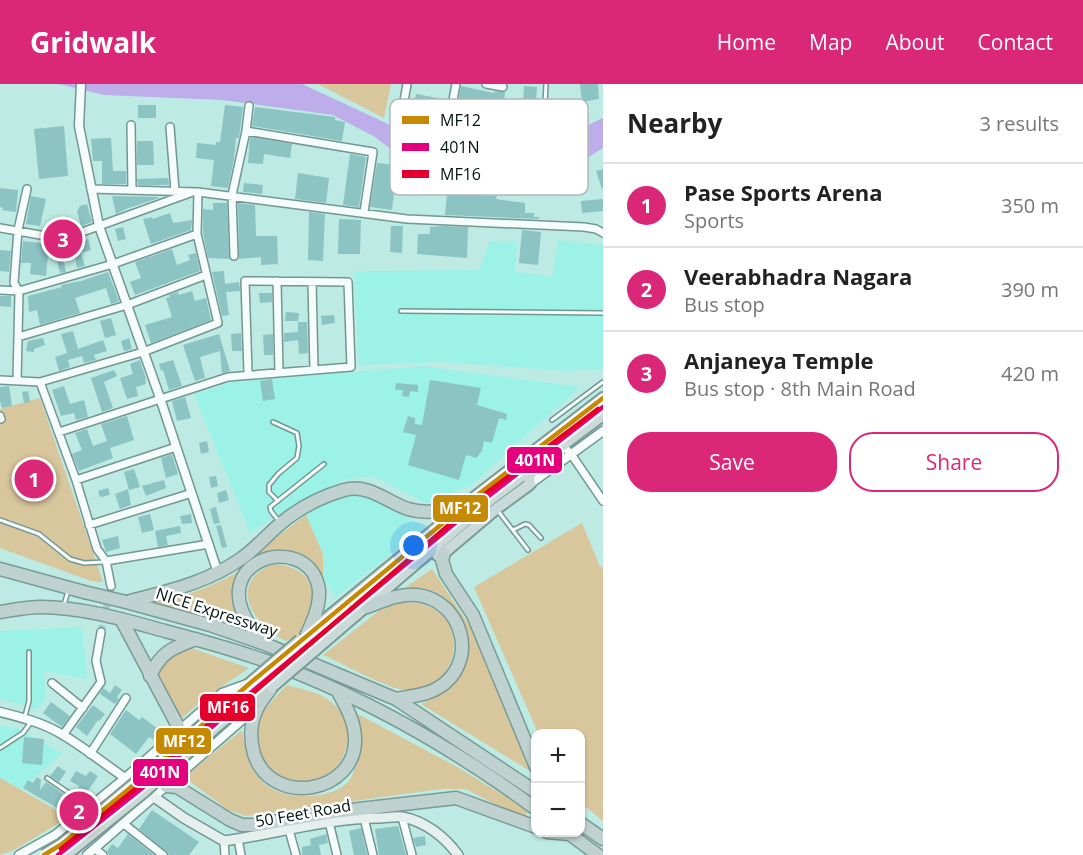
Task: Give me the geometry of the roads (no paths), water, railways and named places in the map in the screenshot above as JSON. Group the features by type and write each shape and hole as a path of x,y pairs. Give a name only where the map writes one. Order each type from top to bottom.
{"highway":[{"path":"66,855 144,792 249,684 304,637 466,503 603,398"},
{"path":"531,755 473,615 446,574 442,560 444,553 528,472 603,415"},
{"path":"44,855 62,844 212,724 257,699 422,558 493,505 530,484 528,472"},
{"path":"265,644 240,609 239,589 246,563 281,523 304,506 322,497 353,488 372,492 408,508 422,511 449,509 466,503"},
{"path":"422,558 444,553"},
{"path":"126,602 186,587 246,563 274,557 294,559 307,567 318,589 319,598 314,619 304,637"},
{"name":"NICE Expressway","path":"0,568 69,589 210,625 265,644 396,699 531,789"},
{"path":"367,607 405,595 425,597 445,606 454,616 460,628 461,652 453,674 446,682 430,692 396,699"},
{"name":"NICE Expressway","path":"0,612 40,607 121,619 196,639 298,673 397,721 482,771 531,805"},
{"path":"121,619 180,730"},
{"path":"150,676 156,662 163,655 171,649 196,639"},
{"path":"272,687 257,709 252,726 252,745 257,763 265,775 284,786 296,788 322,785 336,778 348,765 355,746 354,727 349,711 337,690"},
{"path":"166,786 177,787 242,825 456,798 531,825"},
{"path":"585,826 603,839"},
{"path":"573,837 598,855"}],"main road":[{"path":"154,796 184,818 224,841"},
{"name":"50 Feet Road","path":"224,841 329,822 402,817 430,827 445,839 458,855"}],"street":[{"path":"81,84 79,126 99,226 160,398 218,573"},
{"path":"404,99 407,84"},
{"path":"453,99 456,84"},
{"path":"486,84 502,87"},
{"path":"234,256 232,195 249,106"},
{"path":"131,125 132,190"},
{"path":"171,127 175,191"},
{"path":"246,131 373,152 364,212"},
{"path":"17,381 19,291 14,283 18,230 27,189"},
{"path":"91,189 232,195 408,219 584,227 596,229 603,234"},
{"path":"0,228 63,239 196,192"},
{"path":"0,380 40,382 143,352 218,323 197,234 196,192"},
{"path":"0,290 19,291 113,264 197,234"},
{"path":"18,337 127,305 206,275"},
{"path":"58,432 228,377 351,367 348,282 245,281 248,372"},
{"path":"277,281 279,373"},
{"path":"312,282 314,370"},
{"path":"40,382 76,480 97,549 106,561 111,586"},
{"path":"530,484 603,431"},
{"path":"562,445 571,454 603,501"},
{"path":"76,480 176,447"},
{"path":"89,525 192,493"},
{"path":"106,561 209,544"},
{"path":"63,735 101,682 96,661 101,632"},
{"path":"52,683 83,708"},
{"path":"19,855 55,835 124,779 222,693 249,684"},
{"path":"90,754 126,698"},
{"path":"87,855 242,720 257,699"},
{"path":"0,712 28,719 63,735 124,779 154,796"},
{"path":"402,817 412,855"},
{"path":"364,818 373,855"},
{"path":"329,822 337,855"},
{"path":"124,824 163,855"},
{"path":"289,830 296,855"},
{"path":"238,840 241,855"},
{"path":"224,841 225,855"},
{"path":"95,849 103,855"}],"lane":[{"path":"545,99 546,84"},
{"path":"400,311 603,313"},
{"path":"552,420 603,382"},
{"path":"273,422 297,433 299,446 297,458 269,485 269,492 278,501"},
{"path":"281,523 271,512 270,507 324,464"},
{"path":"493,505 528,549"},
{"path":"0,520 39,534 70,559 84,563 106,561"},
{"path":"513,530 525,524 529,525 541,538"},
{"path":"63,610 69,589"},
{"path":"0,747 23,733 28,719 29,652"},
{"path":"46,778 90,807"}],"tunnel":[{"path":"101,632 111,586"}],"place":[{"name":"Anjaneya Temple","path":"63,239"},
{"name":"Pase Sports Arena","path":"34,479"},
{"name":"Veerabhadra Nagara","path":"79,811"}]}
